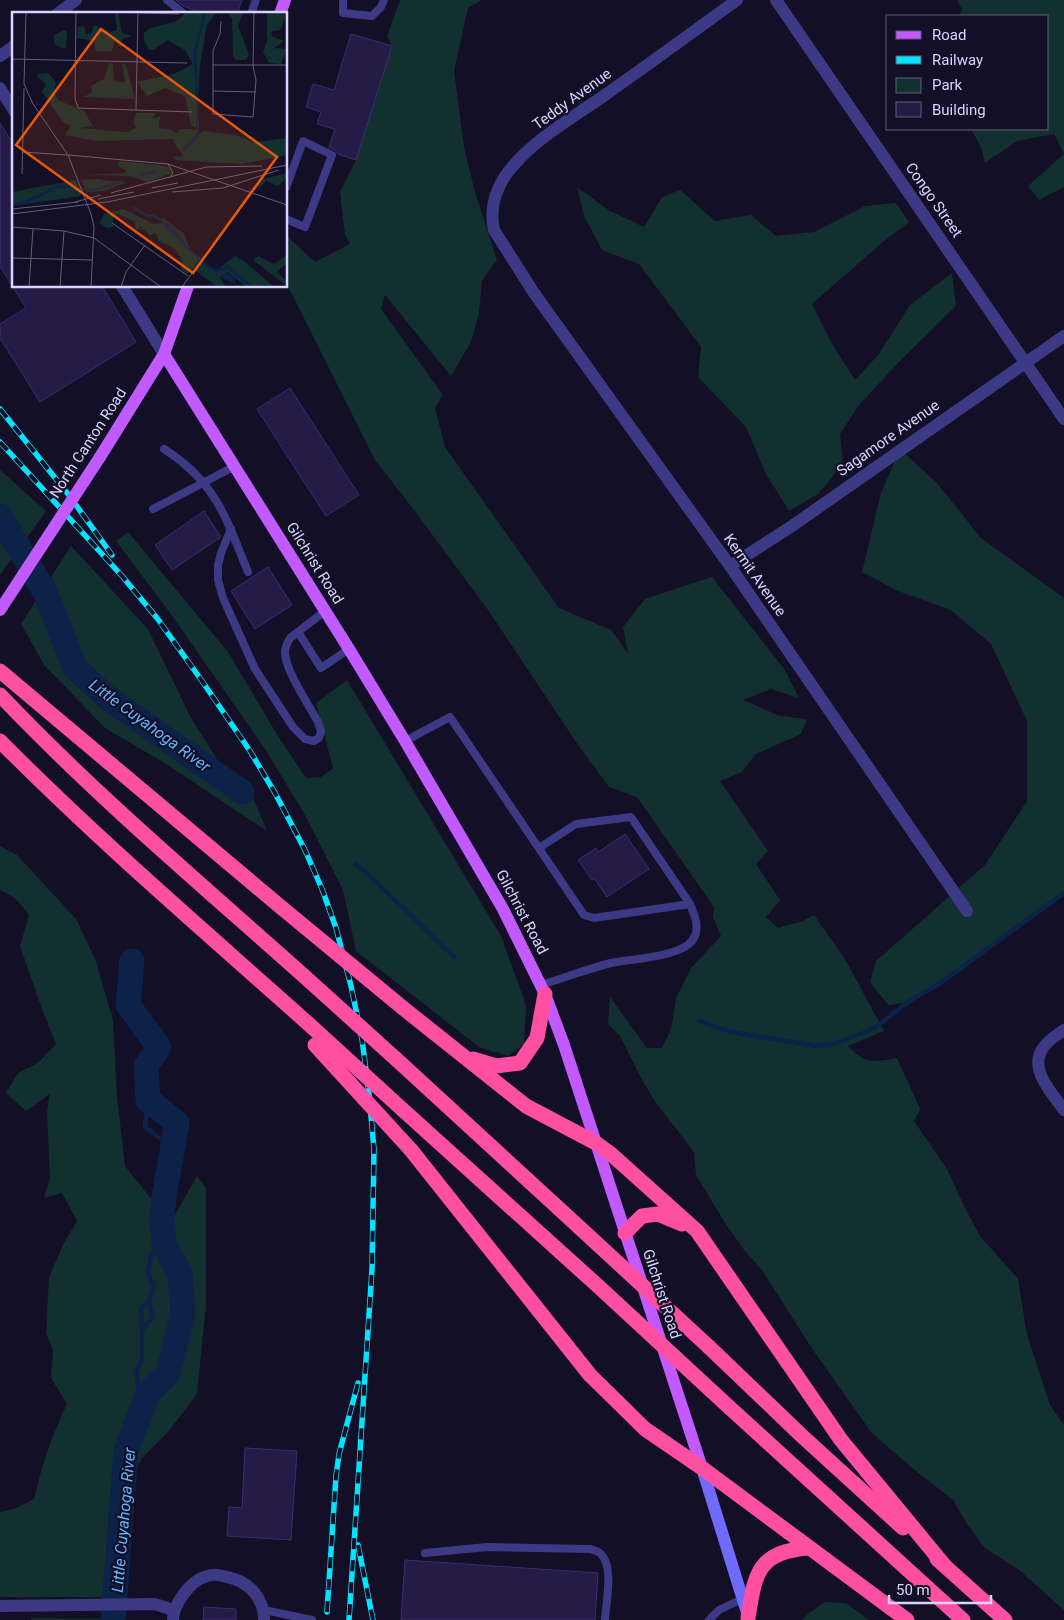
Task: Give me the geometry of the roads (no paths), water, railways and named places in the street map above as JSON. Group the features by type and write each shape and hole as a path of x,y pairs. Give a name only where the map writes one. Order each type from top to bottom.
{"highway":[{"path":"0,671 282,908 458,1052 526,1106 596,1143 611,1154 697,1231 841,1440 944,1565"},
{"path":"0,695 115,808 396,1059 709,1347 809,1442 1005,1620"},
{"path":"0,741 115,852 258,978 963,1620"},
{"path":"258,978 411,1150 590,1375 645,1429 702,1468 906,1620"},
{"path":"458,1052 496,1066 520,1064 537,1038 543,990"},
{"path":"625,1233 642,1216 658,1214 697,1231"},
{"path":"749,1619 753,1583 762,1567 774,1556 790,1549 808,1548"}],"main road":[{"path":"281,12 285,0"},
{"name":"North Canton Road","path":"0,610 164,354 187,288"},
{"name":"Gilchrist Road","path":"164,354 326,611 405,741 504,909 543,990 564,1045 702,1468 749,1619"}],"street":[{"path":"60,12 76,0"},
{"name":"Teddy Avenue","path":"513,261 494,230 492,219 495,197 505,176 520,159 541,141 737,0"},
{"name":"Congo Street","path":"776,0 1064,419"},
{"path":"0,56 12,47"},
{"path":"0,88 12,108"},
{"name":"Kermit Avenue","path":"513,261 730,566 967,911"},
{"name":"Gilchrist Road","path":"123,288 164,354"},
{"name":"Sagamore Avenue","path":"730,566 792,526 1064,336"},
{"path":"1064,1030 1043,1047 1038,1062 1039,1070 1064,1110"},
{"path":"0,1606 155,1604 173,1615 188,1589 196,1582 207,1576 222,1576 236,1579 246,1584 256,1593 264,1615"}],"lane":[{"path":"167,0 182,12"},
{"path":"252,12 256,0"},
{"path":"343,0 343,13 372,16 381,7 384,0"},
{"path":"288,182 303,141 332,155 305,227 288,220"},
{"path":"164,449 178,458 204,482 215,497 231,529 248,572"},
{"path":"153,509 235,466"},
{"path":"231,529 220,553 218,565 218,580 223,598 256,669 293,727 305,738 314,741 320,738 321,732 318,722 288,666 285,652 286,644 290,638 326,611"},
{"path":"298,632 321,668 349,649"},
{"path":"405,741 450,717 584,915 594,918 690,904"},
{"path":"539,848 571,827 581,823 631,817 690,904 696,920 695,935 691,942 684,947 672,952 612,963 543,990"},
{"path":"425,1553 487,1547 590,1549 599,1552 605,1559 608,1569 605,1620"},
{"path":"709,1620 719,1610 742,1599"},
{"path":"264,1615 312,1620"}],"waterway":[{"name":"Little Cuyahoga River","path":"0,516 46,594 75,668 108,698 242,792"},
{"name":"Little Cuyahoga River","path":"355,864 368,874 455,958"},
{"path":"700,1021 717,1028 743,1034 817,1046 834,1044 873,1029 908,1002 942,982 1064,893"},
{"name":"Little Cuyahoga River","path":"113,1620 126,1451 148,1393 168,1373 183,1314 180,1274 164,1244 162,1220 164,1196 177,1123 148,1100 146,1066 159,1047 128,1005 132,961"},
{"name":"Little Cuyahoga River","path":"148,1100 145,1127 172,1147"},
{"name":"Little Cuyahoga River","path":"148,1393 138,1385 136,1373 142,1359 142,1330 153,1317 149,1301 154,1286 148,1273 151,1255 164,1244"},
{"name":"Little Cuyahoga River","path":"142,1330 141,1308 149,1301"}],"railway":[{"path":"0,409 68,494 112,555"},
{"path":"0,442 122,576 157,618 202,681 250,751 275,793 305,850 336,928 362,1039 374,1149 372,1269 349,1620"},
{"path":"327,1612 336,1476 339,1454 358,1383"},
{"path":"358,1545 373,1620"}]}
